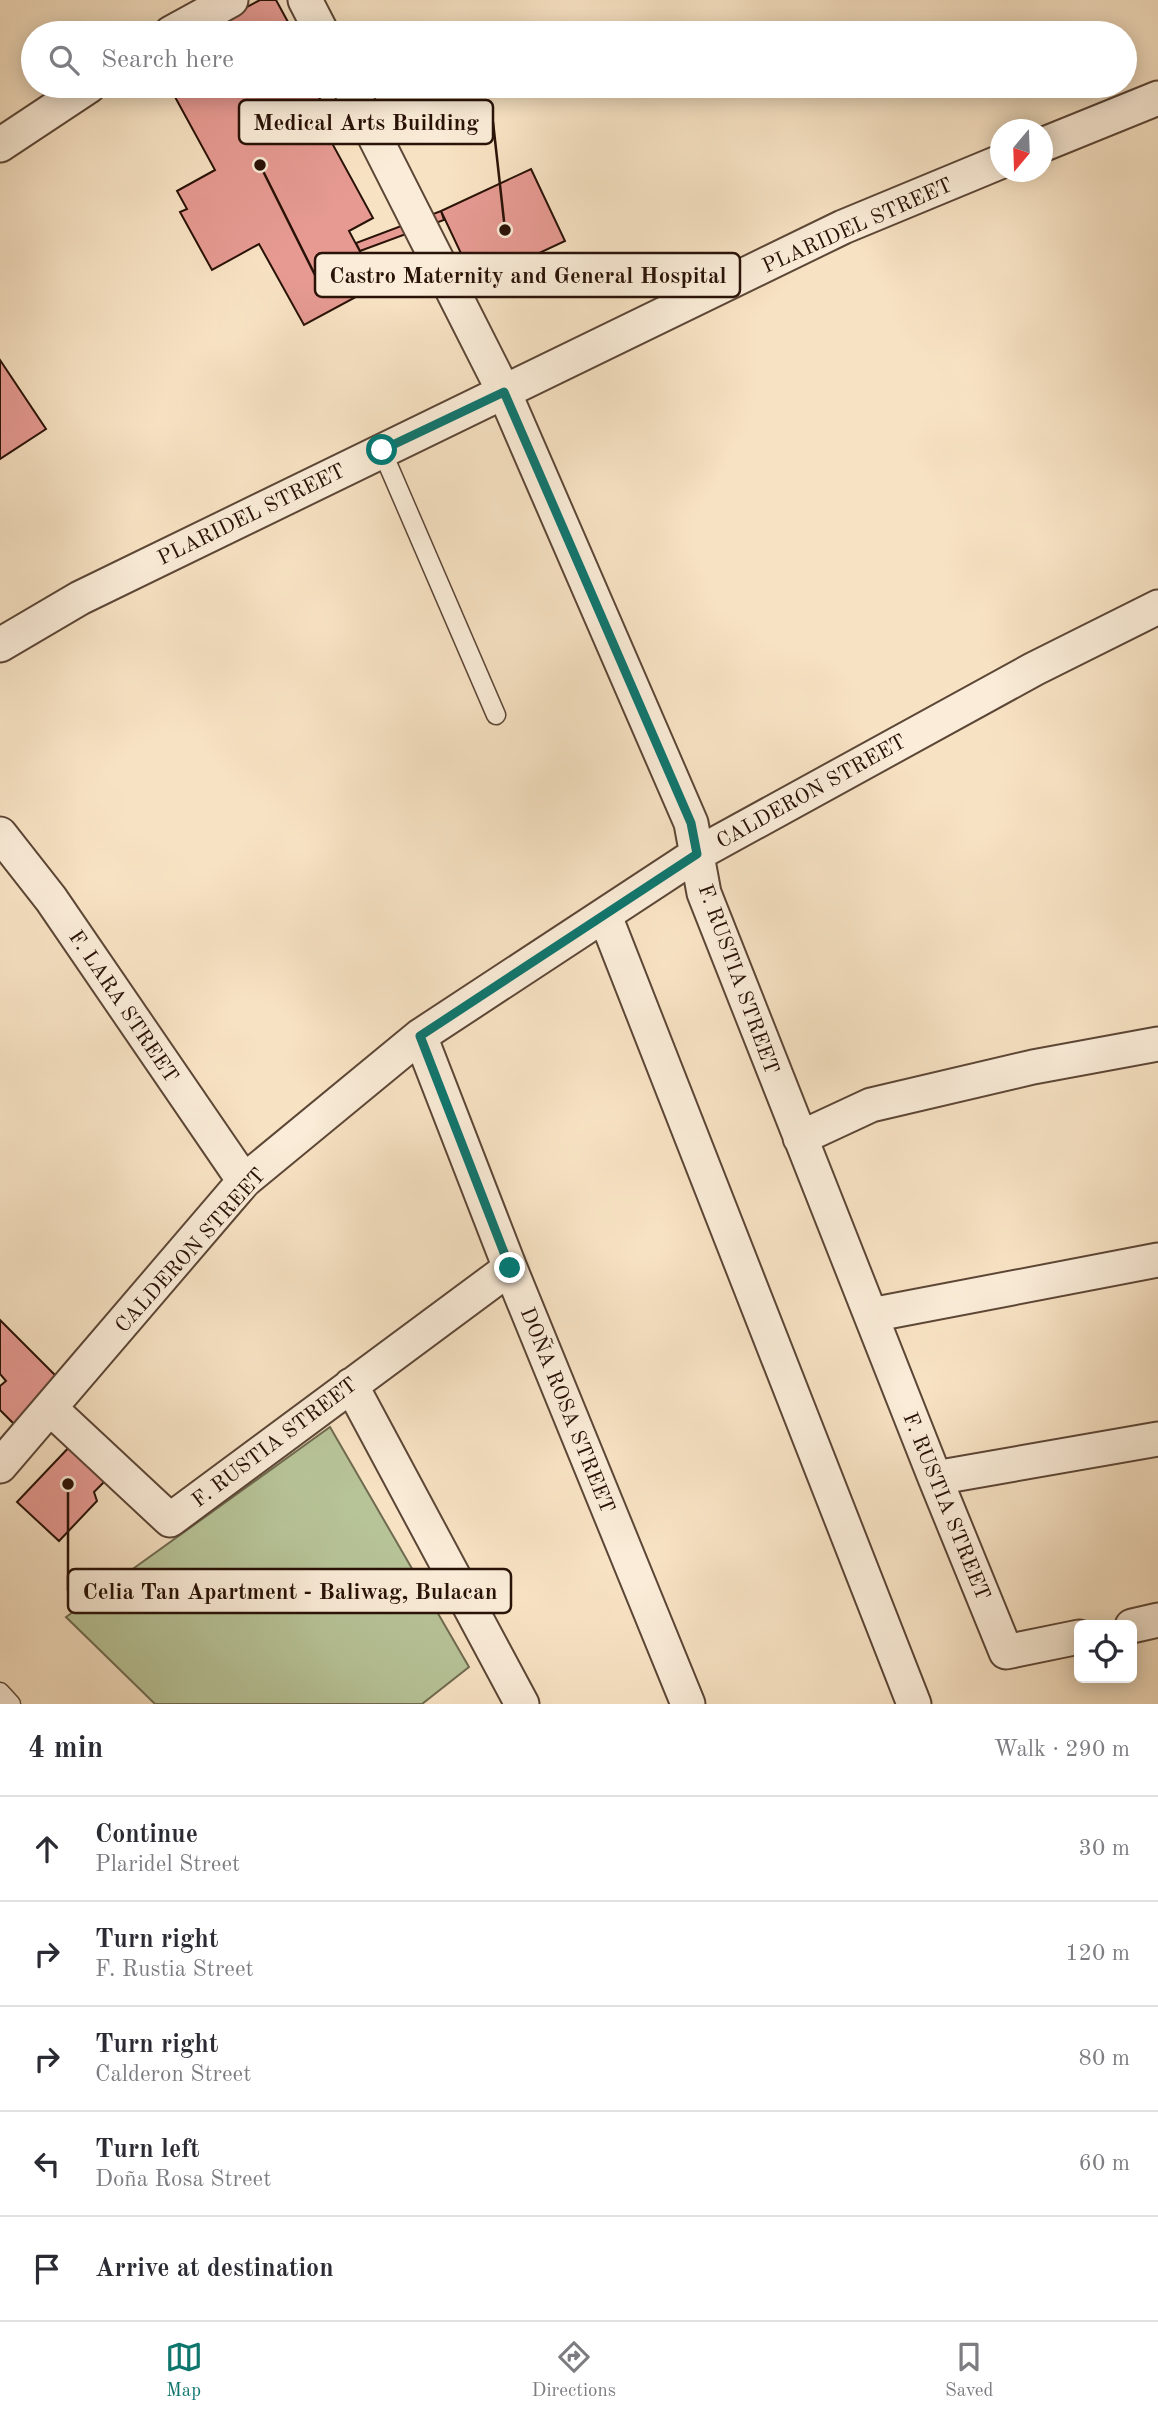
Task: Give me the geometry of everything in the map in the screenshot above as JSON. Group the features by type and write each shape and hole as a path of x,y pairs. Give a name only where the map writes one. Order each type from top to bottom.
{"street":[{"path":"201,21 231,0"},
{"path":"305,0 316,21"},
{"path":"0,145 71,98"},
{"name":"F. RUSTIA STREET","path":"355,98 504,392 691,823 704,893 1006,1652 1074,1638"},
{"path":"1053,141 1158,98"},
{"name":"PLARIDEL STREET","path":"0,645 80,598 843,227 990,166"},
{"name":"CALDERON STREET","path":"0,1465 51,1409 244,1181 420,1036 697,854 1034,669 1157,610"},
{"name":"F. LARA STREET","path":"0,834 51,899 244,1181"},
{"path":"605,916 914,1704"},
{"name":"DOÑA ROSA STREET","path":"420,1036 510,1268 688,1704"},
{"path":"800,1138 871,1105 1033,1067 1158,1044"},
{"path":"871,1315 1158,1260"},
{"name":"F. RUSTIA STREET","path":"51,1409 170,1520 510,1268"},
{"path":"351,1385 522,1704"},
{"path":"935,1478 1158,1439"},
{"path":"1137,1625 1158,1620"}],"lane":[{"path":"382,450 496,715"},
{"path":"0,1692 11,1704"}],"green space":[{"path":"330,1427 469,1667 422,1704 155,1704 66,1617"}],"building":[{"path":"260,0 276,0 287,21 221,21"},
{"path":"176,98 319,98 342,140 333,145 373,218 349,231 378,285 304,325 259,244 212,270 180,212 187,209 177,191 215,170"},
{"path":"531,169 565,241 475,283 441,211"},
{"path":"441,211 444,220 360,251 356,243"},
{"path":"0,360 46,429 0,459"},
{"path":"0,1320 59,1379 15,1425 0,1410 0,1386 6,1381 0,1374"},
{"path":"74,1442 110,1476 94,1492 97,1501 59,1541 17,1502"}],"place":[{"name":"Castro Maternity and General Hospital","path":"260,165"},
{"name":"Medical Arts Building","path":"505,230"},
{"name":"Celia Tan Apartment - Baliwag, Bulacan","path":"68,1484"}],"route":[{"path":"382,450 504,392 691,823 697,854 420,1036 510,1268"}]}
